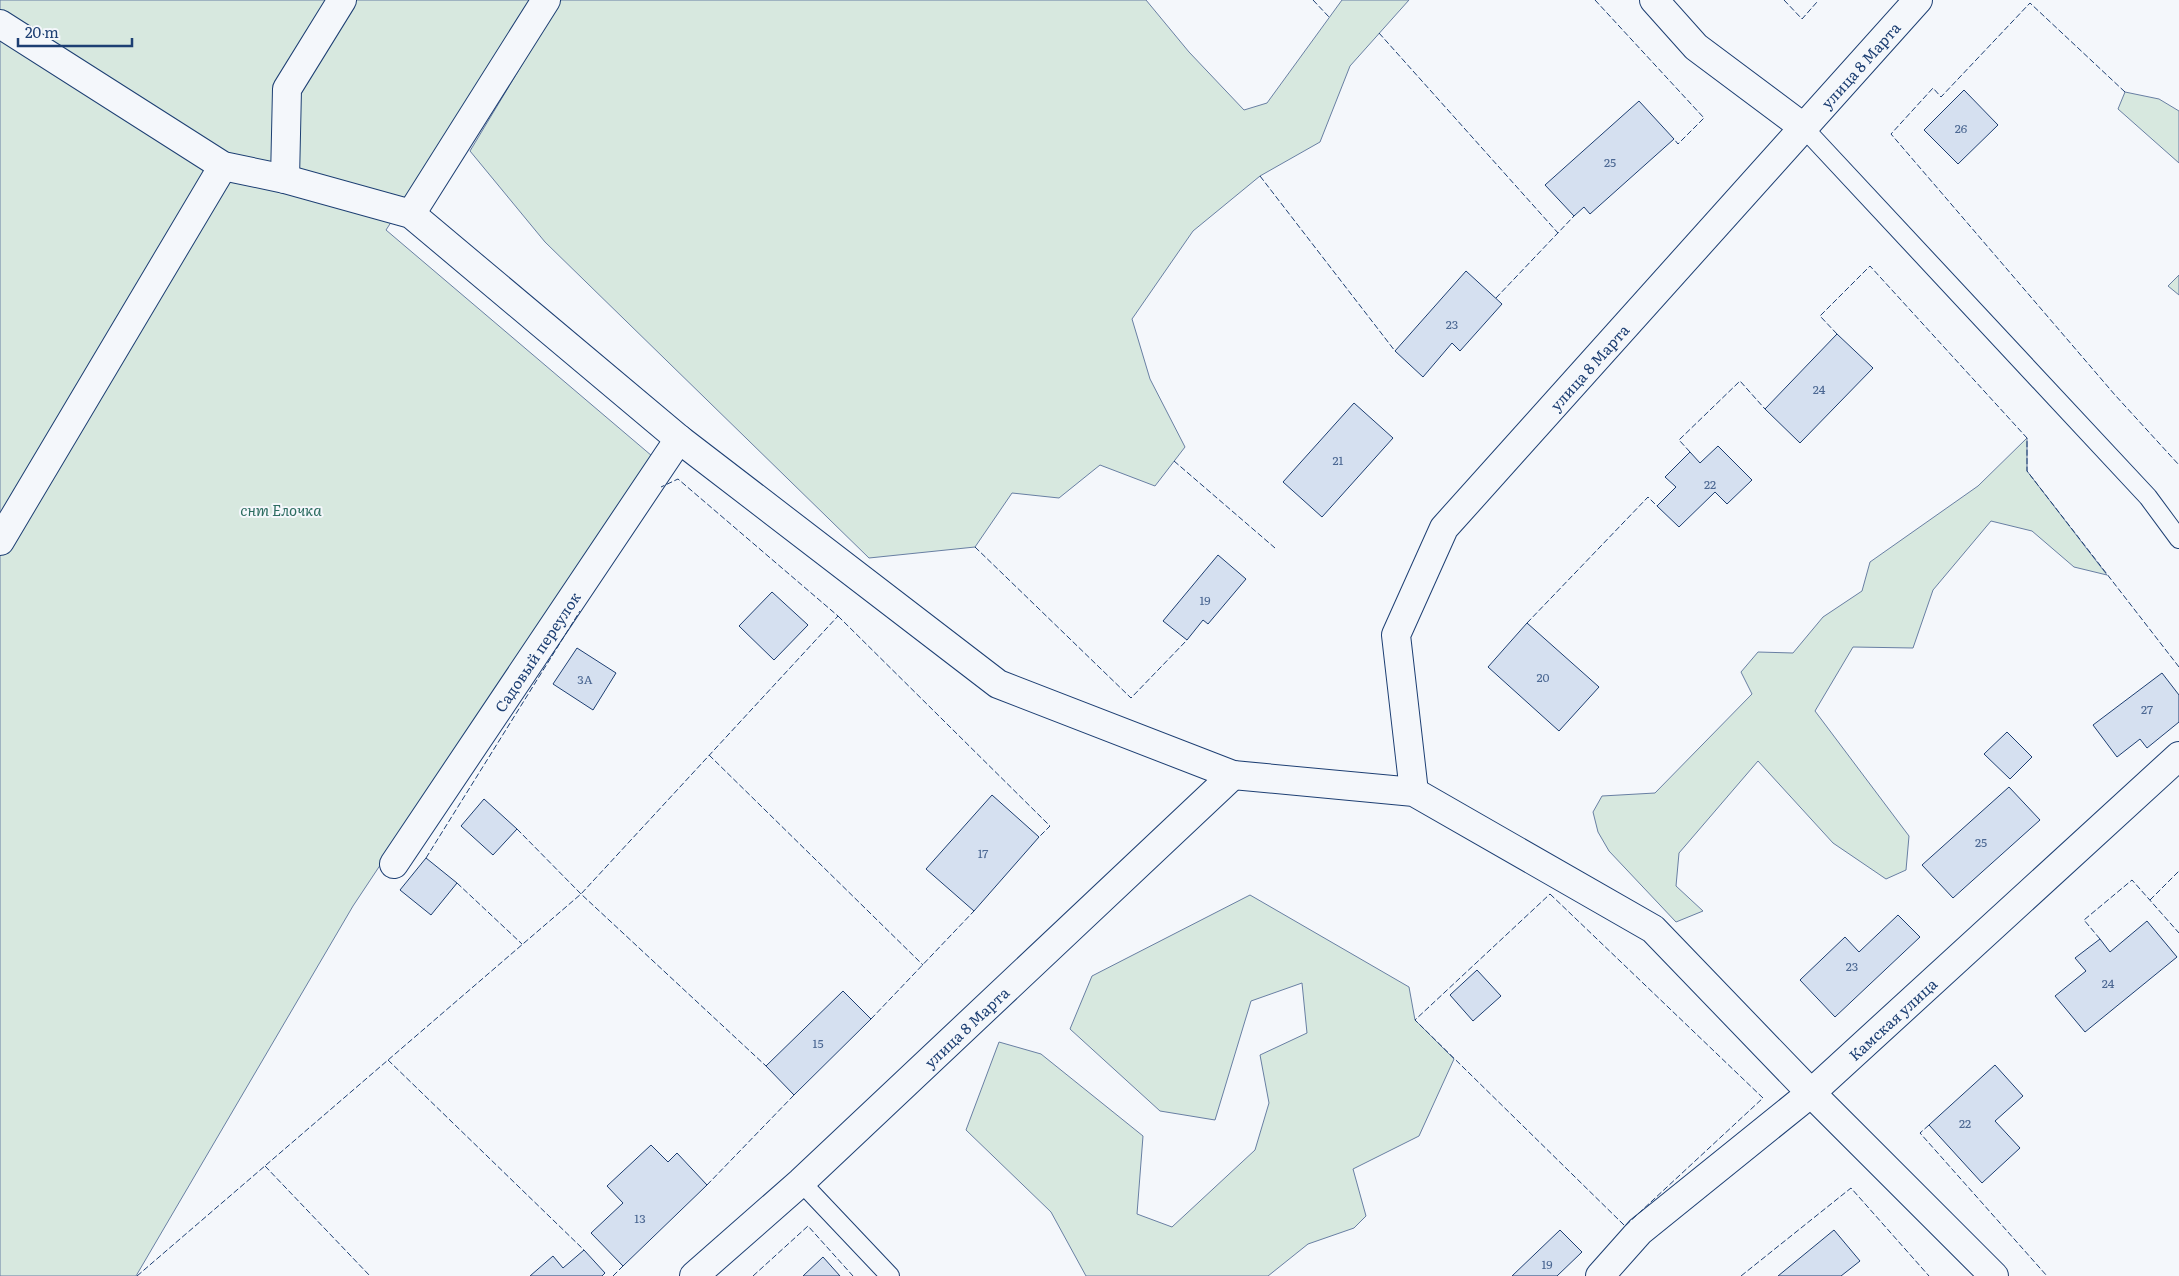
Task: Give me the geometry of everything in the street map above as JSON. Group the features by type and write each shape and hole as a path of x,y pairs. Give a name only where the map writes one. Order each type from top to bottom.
{"street":[{"path":"285,179 287,89 342,0"},
{"path":"411,214 546,0"},
{"path":"1654,0 1696,47 1803,127"},
{"name":"улица 8 Марта","path":"1414,792 1396,636 1444,528 1918,0"},
{"path":"0,24 223,166 285,179 411,214 679,439 998,684 1233,775 1414,792 1653,929 1811,1093 1994,1276"},
{"path":"0,541 223,166"},
{"name":"Садовый переулок","path":"394,864 679,439"},
{"name":"Камская улица","path":"1600,1276 1640,1231 1811,1093 2179,756"},
{"name":"улица 8 Марта","path":"694,1276 801,1182 1233,775"}],"lane":[{"path":"1803,127 2148,497 2179,539"},
{"path":"801,1182 890,1276"}],"green space":[{"name":"снт Елочка","path":"0,0 535,0 386,230 652,456 353,906 136,1276 0,1276"},
{"path":"561,0 1146,0 1189,52 1244,110 1267,103 1342,0 1409,0 1350,66 1320,142 1260,176 1193,231 1132,319 1150,379 1185,447 1155,486 1100,465 1059,498 1012,493 975,547 869,558 545,242 470,151"},
{"path":"2125,92 2159,99 2179,111 2179,163 2118,109"},
{"path":"2179,275 2179,295 2168,286"},
{"path":"2027,438 2027,471 2107,575 2074,567 2032,531 1991,521 1933,590 1913,648 1853,647 1815,711 1909,836 1906,870 1886,879 1833,843 1758,761 1679,853 1676,886 1703,911 1676,922 1609,851 1598,832 1593,812 1602,796 1655,793 1752,694 1741,672 1758,652 1793,653 1823,617 1862,591 1870,562 1978,486"},
{"path":"1250,895 1409,987 1415,1020 1454,1059 1419,1136 1353,1169 1366,1216 1354,1228 1308,1244 1268,1276 1086,1276 1051,1212 966,1130 999,1042 1041,1054 1143,1136 1137,1214 1172,1227 1255,1150 1269,1103 1260,1055 1307,1033 1302,983 1251,1001 1215,1120 1160,1111 1070,1029 1092,976"}],"building":[{"path":"1964,90 1998,125 1958,164 1924,130"},
{"path":"1639,101 1674,139 1590,214 1584,207 1574,216 1545,185"},
{"path":"1466,271 1502,304 1460,351 1452,343 1423,377 1395,351"},
{"path":"1837,334 1873,368 1800,443 1765,409"},
{"path":"1354,403 1393,438 1322,517 1283,482"},
{"path":"1718,446 1752,480 1727,504 1715,492 1679,527 1657,506 1676,487 1665,477 1690,452 1700,463"},
{"path":"1218,555 1246,579 1208,624 1203,620 1187,640 1163,621"},
{"path":"772,592 808,625 774,660 739,626"},
{"path":"1527,623 1599,687 1559,731 1488,667"},
{"path":"577,648 616,673 593,710 553,684"},
{"path":"2162,673 2179,695 2179,722 2147,748 2140,739 2117,757 2093,725"},
{"path":"2007,732 2032,757 2010,779 1984,754"},
{"path":"2009,787 2040,820 1953,898 1922,865"},
{"path":"992,795 1039,837 974,911 926,869"},
{"path":"484,799 517,829 493,855 461,826"},
{"path":"426,858 457,883 431,915 400,890"},
{"path":"1898,915 1920,937 1835,1017 1800,980 1845,937 1859,952"},
{"path":"2147,921 2177,957 2085,1032 2055,996 2086,971 2075,958 2100,939 2110,952"},
{"path":"1477,970 1501,996 1473,1021 1450,995"},
{"path":"843,991 871,1019 794,1095 766,1066"},
{"path":"1995,1065 2023,1096 1995,1121 2020,1148 1982,1183 1929,1125"},
{"path":"651,1145 668,1162 677,1153 707,1185 623,1266 591,1233 623,1203 607,1186"},
{"path":"1560,1230 1582,1252 1557,1276 1512,1276"},
{"path":"1834,1230 1860,1261 1841,1276 1778,1276"},
{"path":"584,1250 605,1273 602,1276 530,1276 553,1256 563,1268"},
{"path":"823,1257 840,1276 803,1276"}],"fence":[{"path":"1313,0 1329,17"},
{"path":"1595,0 1704,118 1678,144 1674,139"},
{"path":"1784,0 1802,19 1817,2"},
{"path":"2125,92 2030,3 1941,97 1933,88 1891,134 2115,395 2179,465"},
{"path":"1379,33 1558,233"},
{"path":"1260,176 1395,351"},
{"path":"1496,298 1574,216"},
{"path":"1837,334 1820,316 1870,266 2027,438 2027,471 2179,667"},
{"path":"1690,452 1679,440 1740,381 1765,409"},
{"path":"1174,461 1275,548"},
{"path":"137,1276 581,894 838,616 678,479 661,487"},
{"path":"1527,623 1648,497 1657,506"},
{"path":"975,547 1131,698 1187,640"},
{"path":"426,858 580,611"},
{"path":"838,616 1050,826 1039,837"},
{"path":"709,755 923,965"},
{"path":"517,829 581,894 766,1066"},
{"path":"2150,900 2179,871"},
{"path":"2100,939 2084,920 2132,880 2179,933"},
{"path":"457,883 522,944"},
{"path":"1550,894 1763,1098 1625,1226 1415,1020 1550,894"},
{"path":"871,1019 974,911"},
{"path":"388,1060 584,1250"},
{"path":"707,1185 794,1095"},
{"path":"1929,1125 1920,1133 2047,1276"},
{"path":"265,1166 370,1276"},
{"path":"1741,1276 1851,1188 1929,1276"},
{"path":"753,1276 808,1226 853,1276"},
{"path":"613,1276 623,1266"}]}
